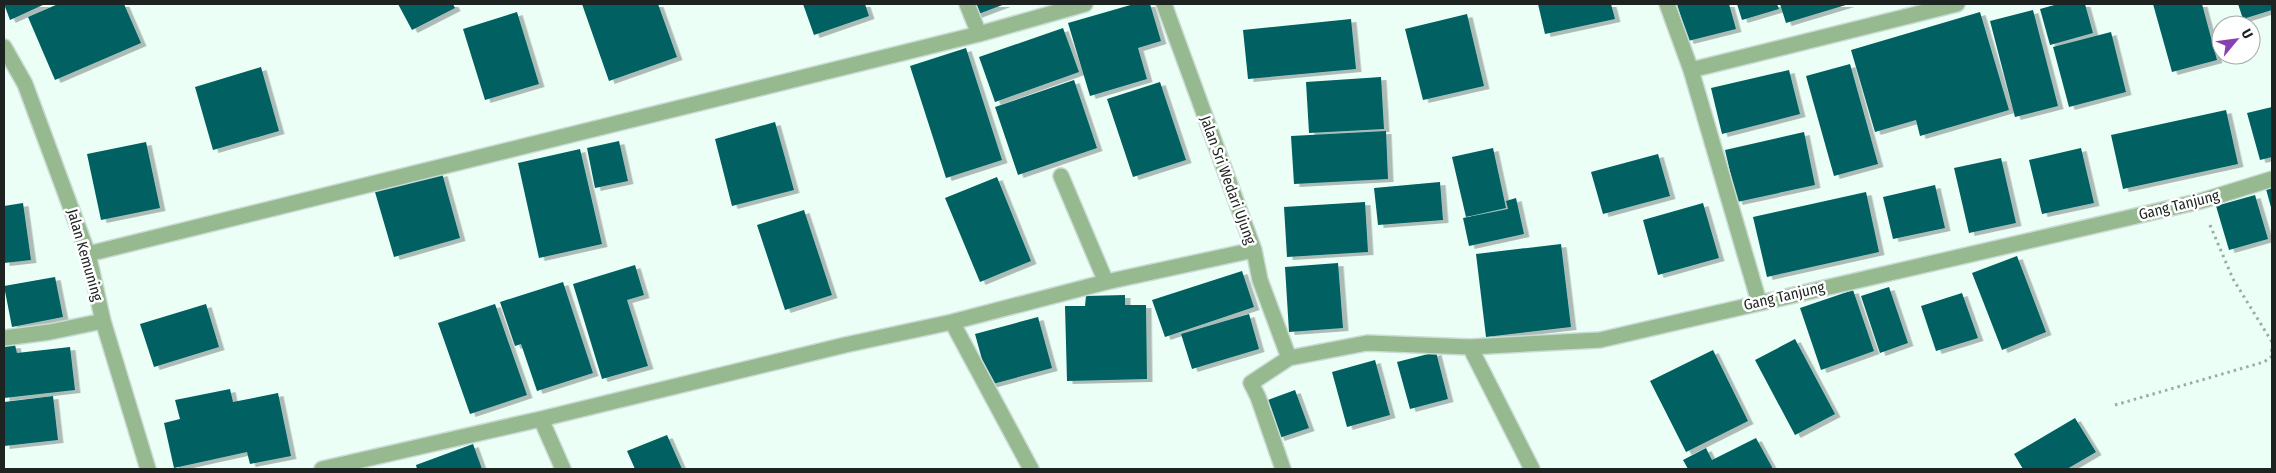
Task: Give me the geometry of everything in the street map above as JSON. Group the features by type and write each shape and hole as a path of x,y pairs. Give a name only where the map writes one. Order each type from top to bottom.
{"street":[{"path":"967,4 979,34"},
{"path":"88,254 979,34 1085,4"},
{"name":"Jalan Sri Wedari Ujung","path":"1164,4 1254,250 1260,280 1289,358"},
{"path":"1667,4 1690,70 1759,302"},
{"path":"1690,70 1957,4"},
{"name":"Jalan Kemuning","path":"4,47 25,84 88,254 103,321 148,469"},
{"path":"1061,176 1106,282"},
{"name":"Gang Tanjung","path":"1289,358 1367,343 1470,347 1600,340 2201,201 2272,179"},
{"path":"322,469 540,419 845,345 952,322 1106,282 1254,250"},
{"path":"4,338 50,332 103,321"},
{"path":"952,322 1022,448 1031,469"},
{"path":"1470,347 1532,469"},
{"path":"1283,469 1258,397 1251,383 1289,358"},
{"path":"540,419 563,469"}],"path":[{"path":"2201,201 2233,279 2272,342"},
{"path":"2115,405 2264,362 2271,356 2272,348"}],"building":[{"path":"4,4 45,4 10,20"},
{"path":"58,4 124,4 141,43 55,80 28,17"},
{"path":"398,4 453,4 455,8 412,30"},
{"path":"582,4 658,4 677,57 609,81"},
{"path":"803,4 865,4 869,16 814,35"},
{"path":"968,4 1005,4 973,16"},
{"path":"1134,4 1150,4 1161,41 1138,48 1147,79 1090,96 1068,23"},
{"path":"1538,4 1611,4 1615,19 1545,34"},
{"path":"1677,4 1729,4 1736,29 1688,41"},
{"path":"1737,4 1777,4 1779,9 1742,20"},
{"path":"1780,4 1849,4 1786,23"},
{"path":"2058,4 2085,4 2093,33 2050,45 2040,9"},
{"path":"2153,4 2202,4 2211,38 2211,62 2172,72"},
{"path":"2238,4 2272,4 2272,10 2256,15 2242,15"},
{"path":"2033,10 2058,106 2015,117 1990,21"},
{"path":"517,12 539,84 485,100 463,29"},
{"path":"1980,12 2009,110 1920,136 1916,120 1875,132 1851,50"},
{"path":"1467,14 1484,86 1423,100 1405,29"},
{"path":"1351,19 1356,69 1248,79 1243,30"},
{"path":"1063,28 1079,72 995,102 979,57"},
{"path":"2111,32 2126,92 2069,107 2053,47"},
{"path":"966,48 1002,160 946,178 910,66"},
{"path":"1850,64 1878,164 1834,176 1806,76"},
{"path":"261,67 279,131 213,150 195,87"},
{"path":"1789,70 1800,114 1722,134 1711,88"},
{"path":"1381,77 1384,129 1309,133 1306,82"},
{"path":"1074,80 1097,148 1018,175 995,107"},
{"path":"1160,82 1186,160 1133,177 1107,99"},
{"path":"2272,107 2272,157 2260,160 2247,113"},
{"path":"2226,110 2238,164 2123,189 2111,135"},
{"path":"775,122 794,190 732,206 715,139"},
{"path":"1386,131 1388,179 1294,184 1291,136"},
{"path":"1804,132 1815,185 1737,202 1725,150"},
{"path":"619,141 628,181 595,188 587,148"},
{"path":"146,142 160,208 101,220 87,154"},
{"path":"1493,148 1506,208 1466,217 1452,157"},
{"path":"2081,148 2094,203 2042,214 2029,160"},
{"path":"580,149 602,244 539,258 518,163"},
{"path":"1658,154 1670,196 1603,214 1591,172"},
{"path":"2001,158 2016,223 1969,233 1954,168"},
{"path":"442,173 460,238 394,257 375,192"},
{"path":"997,177 1031,261 980,282 945,198"},
{"path":"1440,182 1443,220 1378,225 1374,188"},
{"path":"1935,185 1945,228 1893,239 1883,197"},
{"path":"2272,187 2272,211 2266,189"},
{"path":"1866,192 1879,252 1767,277 1753,217"},
{"path":"2255,195 2268,239 2229,250 2216,206"},
{"path":"1516,198 1524,234 1469,246 1463,218 1508,209 1506,201"},
{"path":"1365,202 1368,252 1287,257 1284,207"},
{"path":"23,203 31,260 4,263 4,206"},
{"path":"1703,203 1719,258 1658,275 1643,220"},
{"path":"804,210 832,295 785,310 757,225"},
{"path":"1561,244 1571,327 1486,337 1476,254"},
{"path":"2017,256 2046,332 2002,350 1972,273"},
{"path":"1338,263 1343,328 1289,332 1285,267"},
{"path":"635,265 644,295 627,300 648,366 602,379 573,284"},
{"path":"1242,271 1254,307 1165,337 1152,300"},
{"path":"55,277 63,317 12,327 4,286"},
{"path":"563,282 593,373 537,391 521,344 515,346 500,302"},
{"path":"1889,287 1908,343 1880,353 1861,296"},
{"path":"1853,290 1874,351 1821,370 1800,308"},
{"path":"1962,293 1978,338 1936,351 1921,306"},
{"path":"1125,295 1125,305 1146,305 1147,379 1067,381 1065,306 1085,306 1086,296"},
{"path":"206,304 219,347 154,367 140,324"},
{"path":"495,304 527,395 470,414 438,323"},
{"path":"1249,314 1259,349 1192,369 1181,334"},
{"path":"1038,317 1052,368 989,385 975,334"},
{"path":"1795,339 1835,414 1795,435 1755,360"},
{"path":"15,345 17,353 70,347 75,390 4,398 4,346"},
{"path":"1713,350 1748,421 1686,452 1650,381"},
{"path":"1436,352 1448,399 1410,409 1397,362"},
{"path":"1375,360 1390,415 1347,427 1332,372"},
{"path":"230,389 233,402 278,393 291,456 250,464 247,452 174,468 164,423 180,419 175,400"},
{"path":"1295,390 1309,428 1279,438 1265,401"},
{"path":"53,396 58,440 4,446 4,402"},
{"path":"2075,418 2096,452 2067,469 2023,469 2014,454"},
{"path":"667,435 682,469 635,469 627,451"},
{"path":"1756,438 1773,469 1688,469 1683,460 1706,448 1712,460"},
{"path":"473,444 482,469 417,469 416,465"}]}
